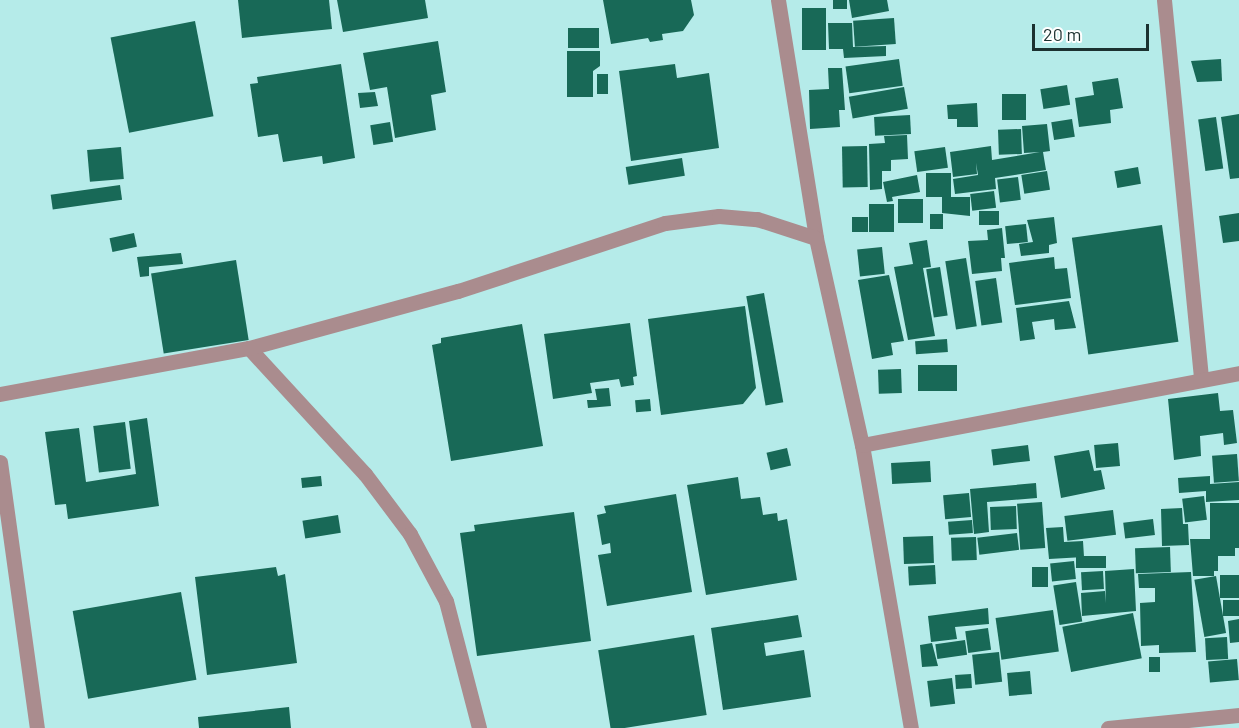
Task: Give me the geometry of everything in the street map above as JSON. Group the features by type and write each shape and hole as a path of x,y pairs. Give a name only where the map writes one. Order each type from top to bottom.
{"street":[{"path":"778,0 816,238 862,445 911,728"},
{"path":"1164,0 1201,379"},
{"path":"0,394 249,348 458,291 665,223 728,216 757,219 816,238"},
{"path":"249,348 365,474 410,534 446,601 479,728"},
{"path":"862,445 1239,373"},
{"path":"0,462 37,728"},
{"path":"1108,728 1239,715"}],"building":[{"path":"238,0 329,0 332,29 242,38"},
{"path":"337,0 425,0 428,18 343,32"},
{"path":"603,0 691,0 694,15 683,31 662,34 663,40 650,42 648,38 611,44"},
{"path":"833,0 847,0 847,9 833,9"},
{"path":"849,0 887,0 889,11 852,18"},
{"path":"802,8 826,8 826,50 802,50"},
{"path":"894,18 896,44 855,47 853,21"},
{"path":"195,21 214,116 129,133 111,37"},
{"path":"828,23 852,23 853,47 886,46 886,56 844,58 843,49 829,49"},
{"path":"568,28 599,28 599,48 568,48"},
{"path":"438,41 446,92 431,95 436,130 395,138 387,87 370,90 363,53"},
{"path":"567,51 600,51 600,66 593,71 593,97 567,97"},
{"path":"899,59 903,86 849,93 846,67"},
{"path":"1221,59 1222,81 1197,82 1191,61"},
{"path":"341,64 355,158 323,164 322,156 283,162 278,134 258,137 250,84 258,83 257,77"},
{"path":"675,64 677,78 709,73 719,148 631,161 619,71"},
{"path":"828,68 842,68 845,110 839,110 840,127 810,129 809,90 829,89"},
{"path":"597,74 608,74 608,94 597,94"},
{"path":"1118,78 1123,108 1110,110 1111,123 1079,127 1075,98 1094,95 1092,82"},
{"path":"1067,85 1070,105 1043,109 1040,89"},
{"path":"904,87 908,109 853,118 849,97"},
{"path":"375,92 378,106 360,108 358,93"},
{"path":"1002,94 1026,94 1026,120 1002,120"},
{"path":"977,103 978,127 957,127 957,119 948,119 947,105"},
{"path":"1239,114 1239,178 1230,179 1221,117"},
{"path":"910,115 911,134 875,136 874,117"},
{"path":"1216,117 1223,168 1205,171 1198,120"},
{"path":"1072,119 1075,137 1054,140 1051,122"},
{"path":"390,122 393,142 373,145 370,125"},
{"path":"1047,124 1050,151 1043,152 1046,170 995,178 996,189 955,194 953,179 978,175 976,163 977,174 953,177 950,152 991,146 992,160 1040,152 1024,153 1022,126"},
{"path":"1021,129 1022,154 999,155 998,130"},
{"path":"907,135 908,159 891,160 891,171 882,171 882,189 870,190 869,144 885,143 884,136"},
{"path":"842,146 867,146 868,187 843,187"},
{"path":"121,147 124,179 90,182 87,150"},
{"path":"945,147 948,168 917,172 914,151"},
{"path":"682,158 685,176 629,185 626,167"},
{"path":"1138,167 1141,184 1117,188 1114,171"},
{"path":"1047,171 1050,190 1024,194 1021,175"},
{"path":"926,173 951,173 951,197 926,197"},
{"path":"917,175 920,192 892,197 893,201 887,202 883,182"},
{"path":"1018,177 1021,200 1000,202 997,180"},
{"path":"120,185 122,200 53,210 51,195"},
{"path":"994,191 996,208 972,211 970,194"},
{"path":"942,197 970,197 970,216 942,213"},
{"path":"898,199 923,199 923,223 898,223"},
{"path":"869,204 894,204 894,232 869,232"},
{"path":"979,211 999,211 999,225 979,225"},
{"path":"1239,213 1239,241 1223,243 1219,216"},
{"path":"930,214 943,214 943,229 930,229"},
{"path":"852,217 868,217 868,232 852,232"},
{"path":"1054,217 1057,243 1049,245 1049,253 1021,256 1019,244 1033,242 1027,220"},
{"path":"1026,224 1028,242 1007,244 1005,226"},
{"path":"1162,225 1178,342 1088,355 1072,238"},
{"path":"1002,228 1005,258 1001,258 1002,271 972,274 968,241 988,240 987,230"},
{"path":"134,233 137,247 112,252 110,238"},
{"path":"927,240 931,267 923,268 935,336 908,340 894,267 913,264 909,243"},
{"path":"882,247 885,274 860,276 857,250"},
{"path":"181,253 183,264 149,267 149,276 140,277 137,257"},
{"path":"1054,257 1055,269 1067,268 1071,298 1015,305 1009,263"},
{"path":"966,258 977,326 956,329 945,261"},
{"path":"236,260 249,340 164,353 151,273"},
{"path":"940,267 948,315 934,318 926,269"},
{"path":"889,275 904,341 891,343 893,355 872,359 858,280"},
{"path":"996,278 1002,323 981,325 975,281"},
{"path":"764,293 783,402 766,405 746,296"},
{"path":"1069,301 1076,328 1055,330 1054,319 1032,322 1035,339 1020,341 1016,308"},
{"path":"745,306 756,388 743,404 661,415 648,319"},
{"path":"630,323 637,376 633,377 634,385 621,387 619,379 590,383 592,393 553,399 544,334"},
{"path":"522,324 543,446 451,461 432,345 441,343 441,338"},
{"path":"947,339 948,352 916,354 915,341"},
{"path":"918,365 957,365 957,391 918,391"},
{"path":"901,369 902,393 879,394 878,370"},
{"path":"609,388 611,406 588,408 587,400 597,400 595,389"},
{"path":"1218,393 1220,411 1233,410 1237,443 1224,445 1223,433 1200,436 1201,456 1174,460 1168,399"},
{"path":"650,399 651,411 636,412 635,400"},
{"path":"147,418 159,506 68,519 66,504 55,505 45,432 79,428 86,482 136,474 129,421"},
{"path":"125,422 131,469 99,473 93,426"},
{"path":"1118,443 1120,466 1096,468 1094,445"},
{"path":"1028,445 1030,461 993,465 991,450"},
{"path":"787,448 791,466 771,470 767,453"},
{"path":"1089,450 1094,471 1101,470 1105,489 1061,498 1054,456"},
{"path":"1237,454 1239,481 1214,483 1212,456"},
{"path":"930,461 931,482 892,484 891,463"},
{"path":"321,476 322,486 302,488 301,478"},
{"path":"1210,476 1210,484 1239,482 1239,500 1206,502 1206,491 1179,493 1178,478"},
{"path":"738,477 741,499 760,497 763,515 777,513 778,521 787,519 797,580 706,595 687,485"},
{"path":"1036,483 1037,498 987,502 989,532 974,534 970,489"},
{"path":"969,493 971,517 945,519 943,495"},
{"path":"676,494 692,592 607,606 598,555 611,553 610,543 602,545 597,515 606,513 604,506"},
{"path":"1204,496 1207,520 1185,523 1182,499"},
{"path":"1042,502 1045,548 1020,550 1017,504"},
{"path":"1210,503 1239,503 1239,548 1235,548 1235,556 1218,556 1218,571 1214,571 1214,576 1193,576 1190,539 1210,539"},
{"path":"1016,506 1017,529 991,530 990,507"},
{"path":"1182,508 1183,524 1188,524 1189,545 1162,546 1161,509"},
{"path":"1113,510 1116,535 1067,541 1064,516"},
{"path":"574,512 591,641 477,656 460,533 475,531 474,525"},
{"path":"338,515 341,533 305,538 302,521"},
{"path":"1153,519 1155,535 1125,539 1123,523"},
{"path":"972,520 973,533 949,535 948,522"},
{"path":"1063,527 1064,542 1083,541 1084,557 1049,559 1046,528"},
{"path":"1017,533 1019,550 979,555 977,538"},
{"path":"933,536 934,563 904,564 903,537"},
{"path":"976,537 977,560 952,561 951,538"},
{"path":"1170,547 1171,572 1136,573 1135,548"},
{"path":"1076,556 1106,556 1106,568 1076,568"},
{"path":"1074,561 1076,579 1052,581 1050,564"},
{"path":"935,565 936,584 909,585 908,566"},
{"path":"276,567 278,576 285,574 297,663 207,675 195,577"},
{"path":"1032,567 1048,567 1048,587 1032,587"},
{"path":"1134,569 1136,611 1082,616 1081,593 1105,591 1106,603 1105,571"},
{"path":"1103,571 1104,589 1082,590 1081,572"},
{"path":"1191,572 1196,652 1159,653 1159,645 1141,646 1140,603 1155,602 1155,588 1139,588 1138,574"},
{"path":"1220,575 1239,575 1239,598 1220,598"},
{"path":"1216,576 1226,633 1204,637 1194,580"},
{"path":"1076,582 1082,622 1060,625 1053,586"},
{"path":"181,592 196,680 88,699 73,611"},
{"path":"1223,600 1239,600 1239,616 1223,616"},
{"path":"988,608 989,624 955,627 957,639 931,642 928,616"},
{"path":"1053,610 1059,652 1001,660 996,618"},
{"path":"1133,613 1142,658 1071,672 1062,627"},
{"path":"798,615 802,637 764,643 766,656 804,650 811,697 723,710 711,628"},
{"path":"1239,619 1239,642 1230,643 1228,621"},
{"path":"988,628 991,650 968,653 965,631"},
{"path":"694,635 707,715 625,728 611,728 598,650"},
{"path":"1227,637 1228,659 1206,660 1205,638"},
{"path":"965,640 967,655 937,659 935,644"},
{"path":"932,643 938,666 922,667 920,645"},
{"path":"999,652 1002,682 975,685 972,655"},
{"path":"1149,657 1160,657 1160,672 1149,672"},
{"path":"1237,659 1239,680 1210,682 1208,662"},
{"path":"1030,671 1032,694 1009,696 1007,673"},
{"path":"971,674 972,688 956,689 955,675"},
{"path":"952,678 955,704 930,707 927,681"},
{"path":"289,707 291,728 199,728 198,717"}]}
